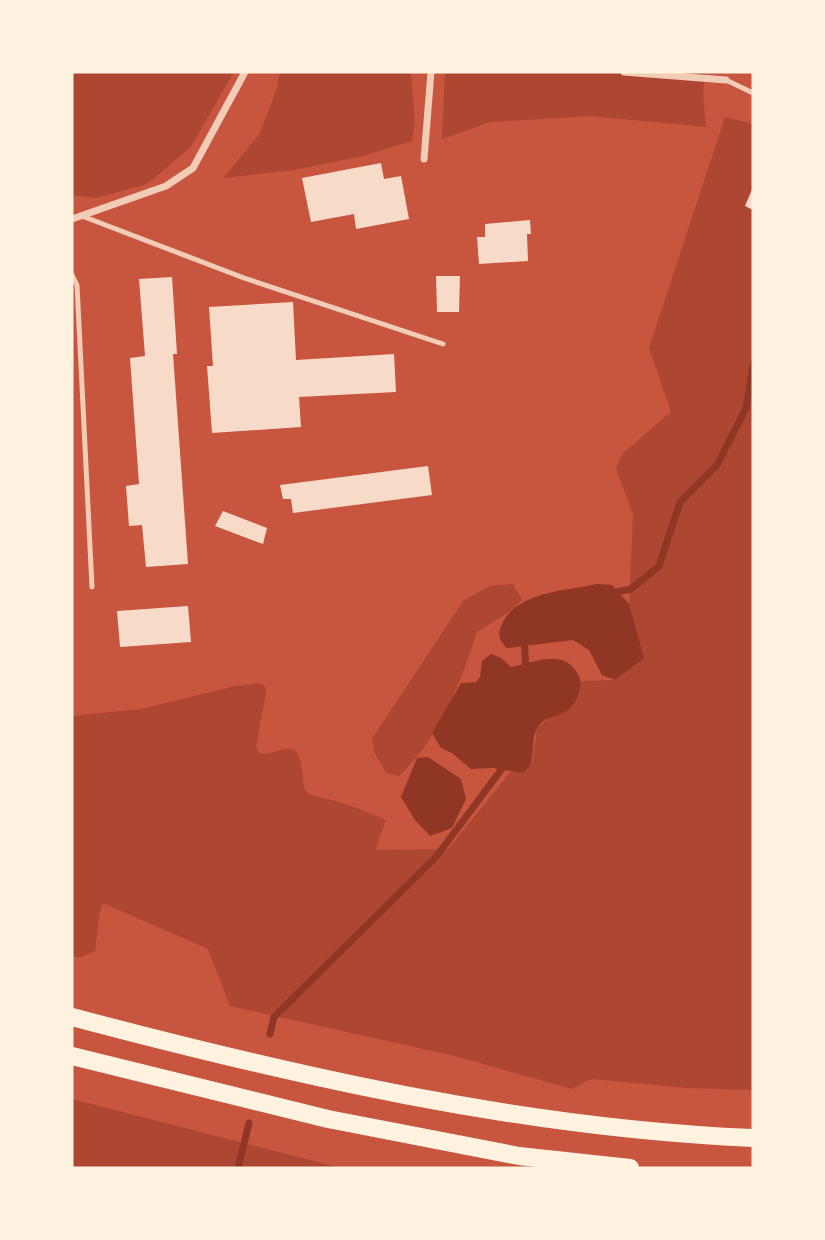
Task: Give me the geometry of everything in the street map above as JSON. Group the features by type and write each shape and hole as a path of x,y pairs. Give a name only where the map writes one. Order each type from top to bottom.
{"highway":[{"path":"72,1017 271,1068 459,1105 578,1123 701,1136 753,1138"},
{"path":"72,1056 328,1119 519,1156 630,1168"}],"street":[{"path":"72,219 166,186 193,168 245,72"},
{"path":"424,159 430,72"},
{"path":"624,72 726,80"}],"lane":[{"path":"726,80 753,93"},
{"path":"82,216 244,278 443,344"},
{"path":"72,275 77,285 92,587"}],"shaded area":[{"path":"72,72 234,72 190,148 147,184 96,198 72,195"},
{"path":"280,72 411,72 415,123 412,141 363,156 294,170 223,178 259,135 277,88"},
{"path":"445,72 705,72 703,94 706,127 590,116 490,122 442,139"},
{"path":"725,117 753,124 753,1090 687,1088 591,1079 572,1089 455,1056 230,1006 208,949 103,903 95,951 82,957 72,957 72,716 141,709 235,686 260,683 265,686 266,693 256,746 259,753 267,754 287,748 295,751 300,760 305,789 309,793 386,820 375,850 448,849 512,770 522,773 533,760 537,727 579,696 581,681 615,680 643,658 629,604 633,514 616,469 622,454 671,412 649,348"},
{"path":"513,584 522,600 506,614 477,632 447,709 426,745 399,776 386,773 375,753 372,739 463,601 490,586"},
{"path":"597,584 612,585 629,604 644,658 615,680 602,675 589,650 573,640 507,648 502,642 499,634 502,624 518,605 557,591"},
{"path":"491,654 511,667 539,660 558,659 573,667 581,683 577,699 572,706 565,712 543,721 536,730 531,763 522,773 493,768 471,769 452,753 441,748 432,733 461,683 476,682 480,677 482,661"},
{"path":"428,757 461,779 466,799 452,828 430,836 415,820 401,797 417,758"},
{"path":"72,1099 341,1168 72,1168"}],"building":[{"path":"381,163 384,179 401,176 409,219 356,229 354,214 311,222 302,178"},
{"path":"753,187 753,210 745,206"},
{"path":"530,220 531,234 527,234 528,261 479,264 477,237 485,237 485,224"},
{"path":"436,276 460,276 459,312 437,312"},
{"path":"172,277 177,354 173,354 188,564 146,567 142,525 129,526 126,486 139,484 130,358 145,356 139,279"},
{"path":"293,302 296,360 394,354 396,392 299,397 301,427 212,433 207,366 213,366 209,307"},
{"path":"428,466 432,495 293,513 291,499 283,499 280,485"},
{"path":"223,511 267,528 263,544 215,526"},
{"path":"188,606 191,642 120,647 117,611"}],"waterway":[{"path":"611,593 631,589 659,566 680,502 717,465 746,408 753,366"},
{"path":"524,637 526,671"},
{"path":"270,1034 274,1017 436,857 507,762"},
{"path":"238,1168 249,1123"}]}
